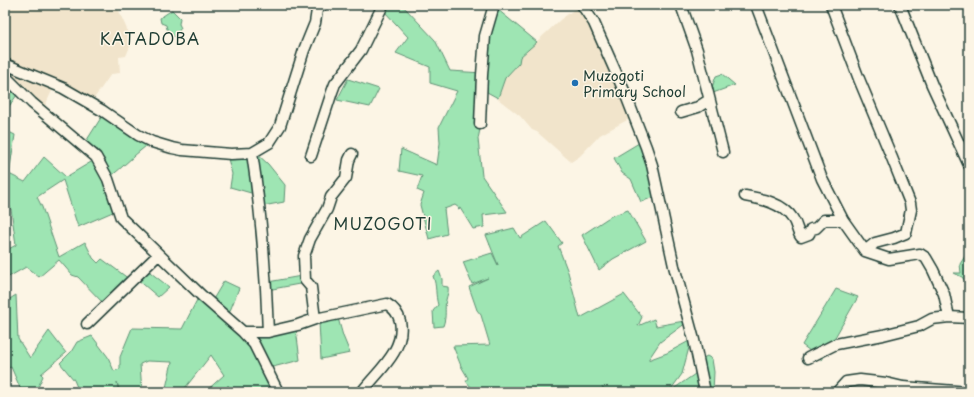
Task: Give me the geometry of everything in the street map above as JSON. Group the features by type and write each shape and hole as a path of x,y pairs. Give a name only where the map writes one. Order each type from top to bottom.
{"street":[{"path":"5,64 63,88 103,111 138,135 161,145 172,148 225,153 252,152 269,143 280,126 304,50 316,24 317,10 322,5"},
{"path":"311,156 335,84 361,50 383,5"},
{"path":"480,124 482,64 485,36 494,5"},
{"path":"582,5 594,23 625,92 652,165 674,266 694,340 704,392"},
{"path":"681,5 697,50 723,152"},
{"path":"756,5 822,179 843,220 865,251 889,259 920,254 924,256 930,263 944,294 949,317"},
{"path":"831,5 859,79 910,204 906,233 875,243 865,251"},
{"path":"900,5 932,85 969,165"},
{"path":"5,76 32,103 96,157 108,179 120,216 158,255 252,340 278,392"},
{"path":"682,112 698,107 709,100"},
{"path":"252,152 258,192 265,266 264,332 260,354"},
{"path":"315,319 311,287 306,280 304,256 310,239 327,209 331,197 346,178 349,160 352,154"},
{"path":"745,196 764,200 783,209 793,219 799,234 802,237 809,234 811,229 816,228 824,220 843,220"},
{"path":"87,324 158,255"},
{"path":"243,332 264,332 298,325 315,319 387,304 396,311 399,316 401,329 399,342 384,365 362,392"},
{"path":"808,358 836,344 919,326 932,320 949,317 969,318"},
{"path":"837,392 846,382 855,380 879,382 903,387 969,392"}],"shaded area":[{"path":"5,5 117,5 130,36 131,44 126,56 119,57 120,73 111,74 93,100 57,80 43,110 5,73"},
{"path":"580,5 626,99 629,119 600,135 580,156 571,162 537,132 532,130 520,116 498,99 505,78 519,63 520,57 560,20"}],"green space":[{"path":"387,5 401,5 406,9 435,40 450,71 483,73 482,120 478,139 482,176 507,212 483,215 484,227 473,229 460,208 458,209 459,208 455,205 444,209 447,234 429,239 420,205 424,193 417,190 422,176 399,171 401,149 437,165 440,143 439,127 457,91 430,83 430,67 396,53 408,37 385,12"},
{"path":"497,9 537,42 520,57 519,63 505,78 498,98 487,92 486,56 489,37"},
{"path":"172,10 180,18 179,24 181,28 174,37 167,29 166,25 161,23 160,18"},
{"path":"722,74 735,85 713,93 711,90 716,76"},
{"path":"5,78 19,92 5,112"},
{"path":"348,79 379,89 370,107 337,100"},
{"path":"104,113 126,120 146,146 110,177 105,160 97,149 96,151 85,143"},
{"path":"5,130 15,135 9,174 25,182 44,157 66,177 96,159 115,211 78,227 63,180 37,197 42,207 59,257 85,242 93,258 98,263 102,259 129,279 104,304 78,277 72,275 59,260 39,277 26,267 5,279 5,251 16,245 11,209 5,198"},
{"path":"639,143 650,160 656,196 641,202 631,179 622,173 614,158"},
{"path":"257,154 268,164 285,185 284,202 263,206"},
{"path":"227,155 251,155 258,195 230,187 232,174"},
{"path":"628,210 646,241 613,259 599,270 582,235 611,216"},
{"path":"546,221 562,243 558,246 568,272 580,318 624,294 642,317 638,326 654,319 656,326 690,320 660,342 648,360 667,353 691,340 682,374 669,392 606,392 602,386 605,392 475,392 466,381 468,378 461,366 453,346 490,345 481,315 477,310 469,287 488,278 472,284 463,262 492,253 498,265 486,235 514,228 520,238"},
{"path":"967,253 969,253 969,286 962,277 954,273 961,273 960,264"},
{"path":"146,269 169,287 158,297 136,278"},
{"path":"439,271 442,279 442,286 448,287 448,290 443,326 434,327 433,311 438,305 433,276"},
{"path":"307,275 310,282 262,291 268,282"},
{"path":"224,281 239,288 228,316 212,301"},
{"path":"836,289 858,297 822,360 802,345"},
{"path":"16,295 18,339 30,358 49,331 66,353 41,374 43,376 36,392 19,392 21,390 11,367 9,368 5,360 5,302"},
{"path":"199,296 252,342 276,392 230,392 228,385 227,392 205,392 224,375 211,355 185,388 189,392 165,392 172,362 147,361 140,364 142,392 120,392 117,382 118,389 110,392 79,392 74,380 60,363 71,352 77,342 92,336 108,357 114,371 120,369 120,357 132,328 182,329"},
{"path":"338,318 350,353 321,359 319,322"},
{"path":"296,329 300,360 269,368 247,335"},
{"path":"694,337 706,392 669,392 695,374"},
{"path":"707,356 712,359 714,372 713,392 710,392 703,358"}],"place":[{"name":"Muzogoti Primary School","path":"575,83"}],"district":[{"name":"KATADOBA","path":"150,38"},
{"name":"MUZOGOTI","path":"383,223"}]}
